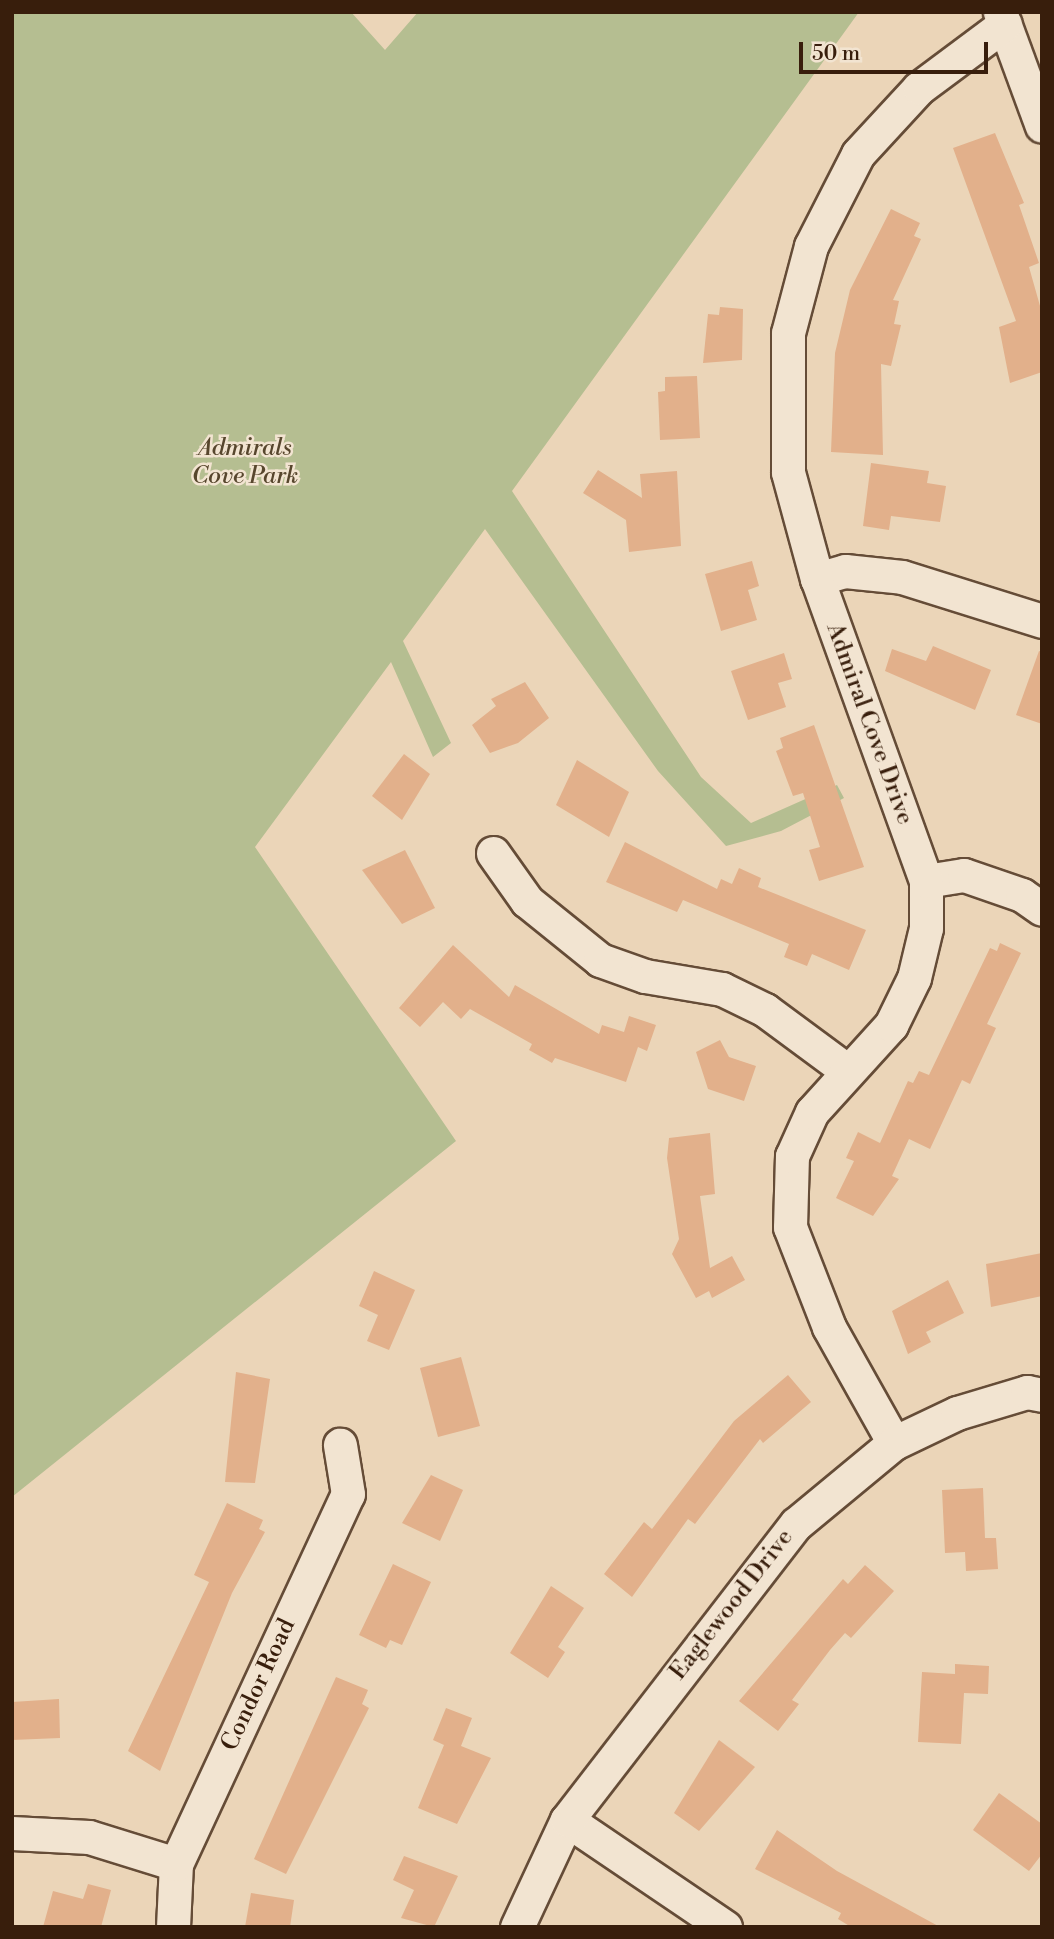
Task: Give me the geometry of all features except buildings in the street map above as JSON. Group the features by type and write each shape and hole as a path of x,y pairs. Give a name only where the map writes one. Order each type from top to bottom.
{"street":[{"path":"1002,18 1042,126"},
{"name":"Admiral Cove Drive","path":"894,1443 829,1327 790,1227 792,1156 812,1112 846,1070 891,1025 914,978 926,928 926,881 817,579 788,472 785,404 788,333 811,246 858,155 919,88 1002,18"},
{"path":"817,579 845,571 902,577 1042,621"},
{"path":"493,853 527,901 600,960 645,976 722,989 765,1010 846,1070"},
{"path":"926,881 964,875 1022,895 1042,909"},
{"name":"Eaglewood Drive","path":"517,1927 567,1820 796,1524 894,1443 957,1413 1027,1392 1042,1395"},
{"name":"Condor Road","path":"173,1927 176,1864 348,1494 340,1445"},
{"path":"567,1820 725,1927"},
{"path":"12,1833 89,1837 176,1864"}],"green space":[{"name":"Admirals Cove Park","path":"12,12 351,12 385,50 418,12 859,12 512,491 701,777 751,823 837,785 844,798 781,831 726,846 658,771 485,529 403,641 451,743 433,757 391,662 255,847 456,1141 12,1497"}]}
